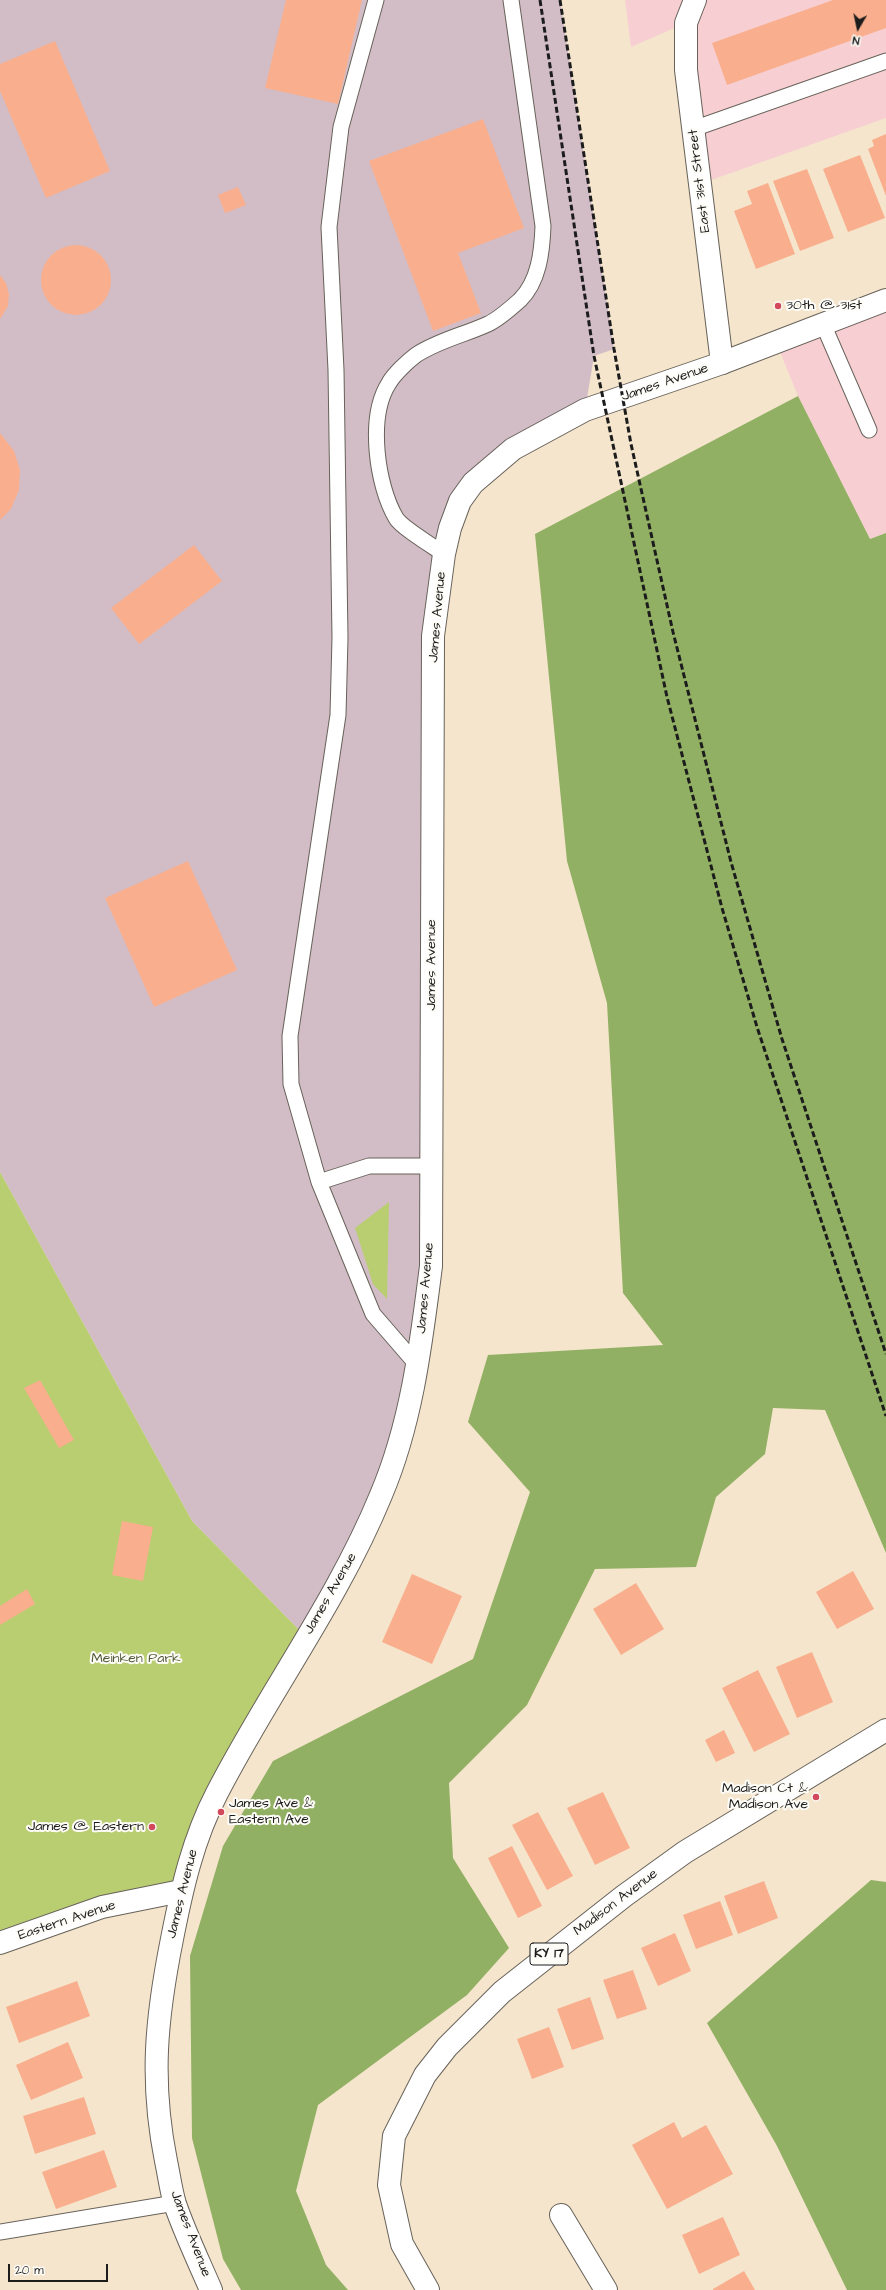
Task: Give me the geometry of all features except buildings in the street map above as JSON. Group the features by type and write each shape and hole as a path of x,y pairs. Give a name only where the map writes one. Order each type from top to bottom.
{"main road":[{"name":"East 31st Street","path":"695,0 686,23 686,70 722,363"},
{"name":"James Avenue","path":"212,2290 175,2203 159,2126 155,2071 160,2000 181,1891 192,1852 216,1794 354,1554 382,1495 400,1441 418,1366 431,1266 433,636 444,554 450,528 460,501 473,483 513,449 585,410 722,363 886,300"},
{"name":"Madison Avenue","path":"428,2290 402,2244 389,2185 394,2136 425,2075 446,2047 502,1992 624,1896 685,1852 886,1730"},
{"name":"Eastern Avenue","path":"0,1943 102,1907 181,1891"},
{"path":"561,2215 606,2290"}],"lane":[{"path":"376,0 341,127 329,227 336,370 340,638 338,716 290,1036 291,1084 319,1182 373,1314 418,1366"},
{"path":"444,554 396,520 385,495 378,462 377,434 381,403 389,383 415,356 442,341 490,323 520,299 532,282 537,267 541,253 544,226 511,0"},
{"path":"693,129 886,61"},
{"path":"823,324 869,430"},
{"path":"319,1182 369,1166 432,1166"},
{"path":"0,2232 175,2203"}],"shaded area":[{"path":"0,0 560,0 614,349 594,356 585,410 473,483 444,554 431,1266 400,1441 306,1637 192,1521 0,1172"},
{"path":"625,0 886,0 886,118 700,184 686,23 631,47"},
{"path":"886,300 886,533 870,539 798,396 776,342"}],"green space":[{"path":"798,396 870,539 886,533 886,1553 825,1410 773,1408 765,1454 716,1497 696,1567 595,1569 527,1705 449,1783 453,1858 509,1948 467,1995 318,2105 296,2191 326,2265 348,2290 241,2290 223,2259 192,2138 190,1956 223,1846 273,1761 473,1659 530,1492 468,1422 488,1355 663,1345 623,1293 607,1003 567,861 535,534"},
{"name":"Meinken Park","path":"0,1172 192,1521 306,1637 216,1794 181,1891 0,1943"},
{"path":"389,1202 387,1299 373,1284 355,1228"},
{"path":"871,1880 886,1882 886,2290 847,2290 777,2146 707,2023"}],"railway":[{"path":"540,0 594,356 667,697 722,908 757,1027 886,1416"},
{"path":"560,0 614,349 631,444 673,632 731,862 782,1039 886,1354"}],"place":[{"name":"30th @ 31st","path":"778,306"},
{"name":"Madison Ct & Madison Ave","path":"816,1797"},
{"name":"James Ave & Eastern Ave","path":"221,1812"},
{"name":"James @ Eastern","path":"152,1827"}]}
